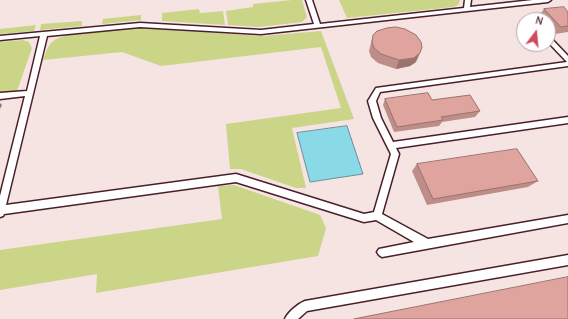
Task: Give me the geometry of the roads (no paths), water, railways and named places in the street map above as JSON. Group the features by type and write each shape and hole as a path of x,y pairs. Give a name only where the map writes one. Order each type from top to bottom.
{"lane":[{"path":"308,0 318,26"},
{"path":"467,10 468,0"},
{"path":"0,38 140,25 261,32 548,0"},
{"path":"44,34 1,211 236,178 364,218 377,216 427,244"},
{"path":"556,47 568,60"},
{"path":"377,216 395,154 377,118 372,101 378,90 568,64"},
{"path":"0,96 29,93"},
{"path":"391,146 568,120"},
{"path":"382,252 568,219"},
{"path":"290,319 305,306 568,260"}],"water":[{"path":"347,126 363,174 310,182 297,133"}]}
